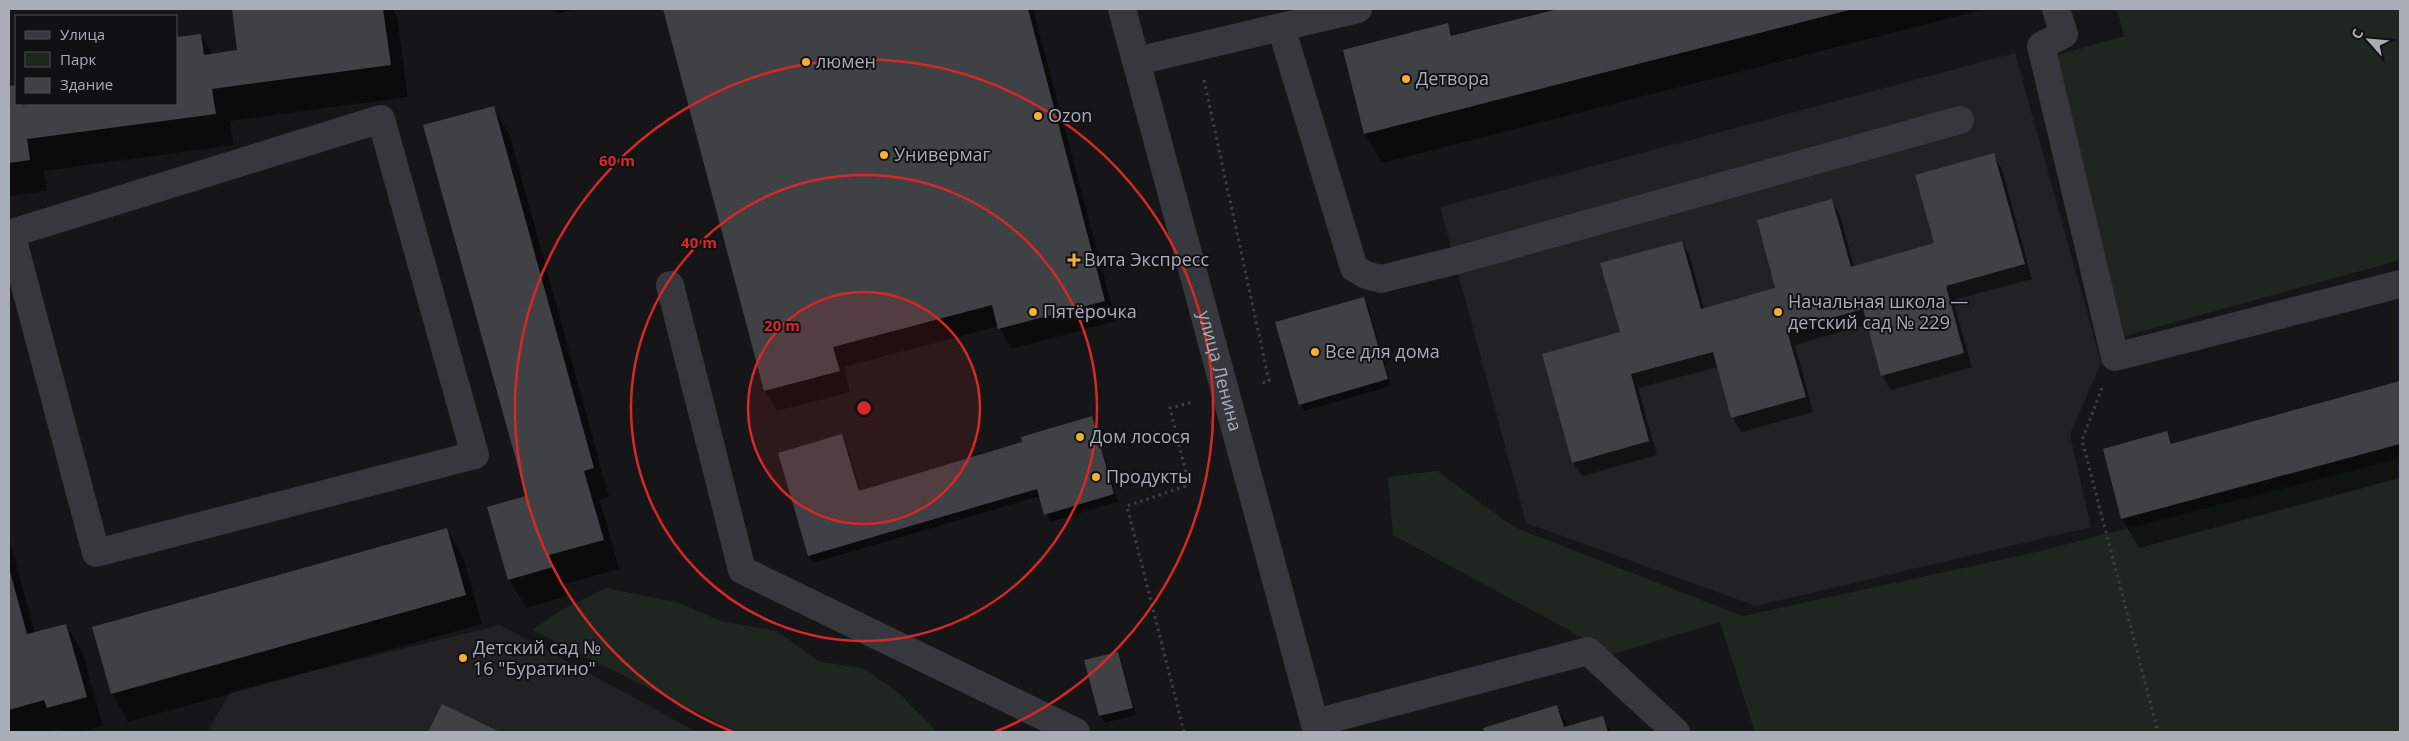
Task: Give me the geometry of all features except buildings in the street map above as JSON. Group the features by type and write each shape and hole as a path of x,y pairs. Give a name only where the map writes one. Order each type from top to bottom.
{"street":[{"name":"улица Ленина","path":"1122,9 1316,727"},
{"path":"1137,61 1280,28 1320,13 1358,9"},
{"path":"2056,9 2064,34 2041,46 2115,357 2400,284"},
{"path":"1280,28 1354,268 1366,275 1381,279 1464,259 1960,120"},
{"path":"381,119 475,455 96,553 10,234 381,119"},
{"path":"670,285 742,570 1076,732"},
{"path":"1316,727 1588,651 1676,732"}],"path":[{"path":"2115,357 2082,440 2158,732"}],"shaded area":[{"name":"Начальная школа — детский сад № 229","path":"2015,53 2101,363 2070,435 2091,527 1756,606 1526,523 1440,207"},
{"name":"Детский сад № 16 \"Буратино\"","path":"500,625 697,732 207,732 231,691"}],"green space":[{"path":"2117,9 2400,9 2400,260 2125,336 2055,56 2124,36"},
{"path":"2400,458 2400,732 1755,732 1720,622 1613,654 1393,535 1388,477 1437,471 1514,527 1743,616 2032,553"},
{"path":"606,588 680,603 720,621 777,631 818,661 865,669 900,694 937,732 737,732 532,630 560,611"}],"place":[{"name":"люмен","path":"806,62"},
{"name":"Детвора","path":"1406,79"},
{"name":"Ozon","path":"1038,116"},
{"name":"Универмаг","path":"884,155"},
{"name":"Вита Экспресс","path":"1074,260"},
{"name":"Пятёрочка","path":"1033,312"},
{"name":"Начальная школа — детский сад № 229","path":"1778,312"},
{"name":"Все для дома","path":"1315,352"},
{"name":"Дом лосося","path":"1080,437"},
{"name":"Продукты","path":"1096,477"},
{"name":"Детский сад № 16 \"Буратино\"","path":"463,658"}]}
